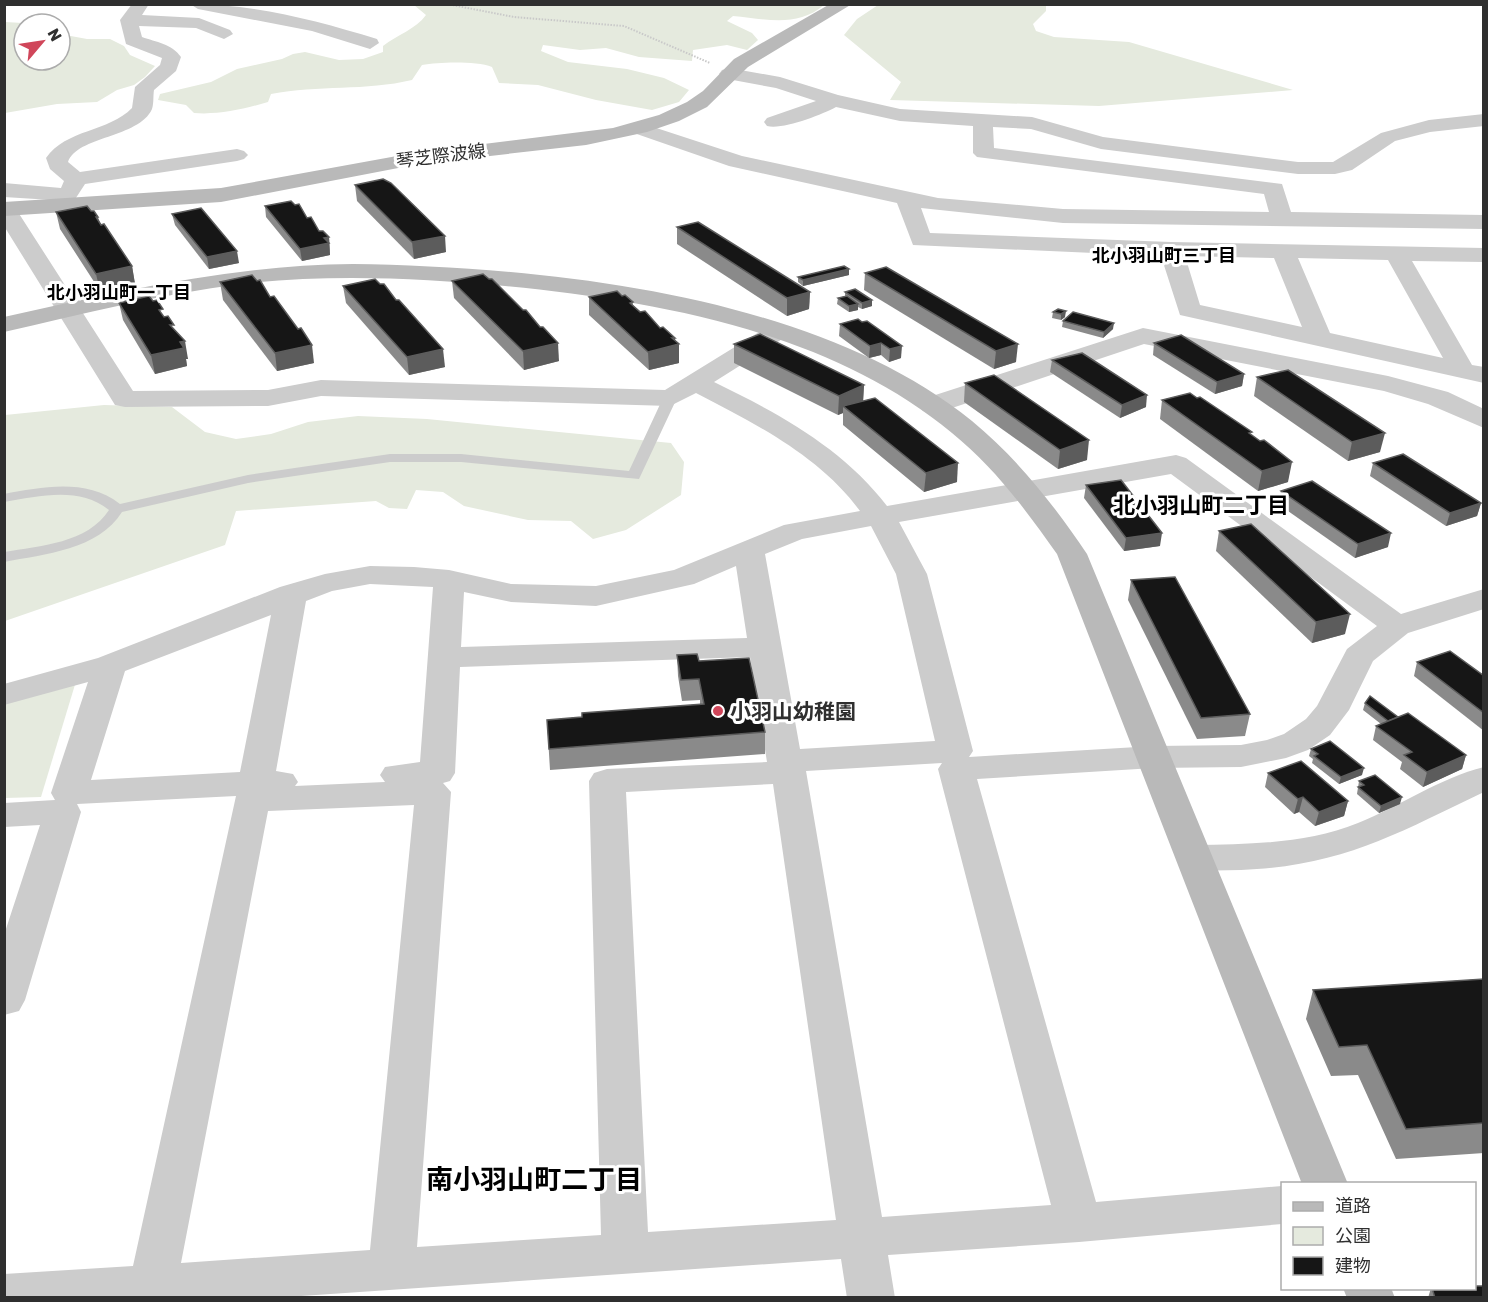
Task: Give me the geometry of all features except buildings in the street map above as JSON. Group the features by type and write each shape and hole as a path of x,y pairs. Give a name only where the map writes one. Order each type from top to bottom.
{"street":[{"path":"198,4 315,26 370,43"},
{"name":"琴芝際波線","path":"5,209 68,192 159,201 219,196 403,160 577,141 638,128 698,103 756,53 844,4"},
{"path":"68,192 57,158 65,149 80,140 133,119 141,111 142,94 145,87 169,67 172,57 167,52 133,40 135,12 199,23 224,34"},
{"path":"729,74 780,83 833,100 900,115 1032,123 1101,143 1317,169 1344,165 1375,144 1403,133 1429,126 1484,120"},
{"path":"774,122 817,109 833,100"},
{"path":"983,120 984,153 1274,189 1282,221"},
{"path":"638,128 737,161 907,200 987,211 1063,216 1282,221 1484,222"},
{"path":"4,190 68,192 237,155"},
{"path":"907,200 921,240 1283,252 1484,255"},
{"path":"5,209 125,399 268,398 321,388 670,398 778,331"},
{"path":"1171,249 1189,310 1473,373"},
{"path":"1283,252 1320,339"},
{"path":"1396,254 1473,373"},
{"path":"4,325 234,278 288,273 376,271 578,285 661,299 719,312 778,331 858,364 895,382 933,405 983,443 1030,490 1072,554 1324,1182"},
{"path":"933,405 1143,336 1388,384 1438,398 1484,420"},
{"path":"694,382 789,431 827,458 878,515 907,562 955,751 784,761 749,549"},
{"path":"4,695 110,665 291,594 325,583 370,575 414,576 449,579 511,593 596,596 683,577 795,531 1176,464 1397,626"},
{"path":"110,665 69,793 437,773 449,579"},
{"path":"256,783 291,594"},
{"path":"1079,1223 956,769 1154,757 1241,756 1273,750 1296,742 1318,727 1332,710 1359,656 1397,626 1484,598"},
{"path":"445,658 764,647"},
{"path":"625,1253 607,781 789,772 871,1298"},
{"path":"1195,858 1283,855 1333,845 1375,830 1484,778"},
{"path":"151,1291 252,800 433,792 392,1269"},
{"path":"4,815 63,812 4,1000"},
{"path":"4,1295 151,1291 392,1269 1079,1223 1281,1205"}],"lane":[{"path":"117,509 248,479 390,458 460,458 634,476 670,398"},
{"path":"4,498 51,490 72,491 108,500 117,509"},
{"path":"4,557 70,543 96,530 114,515 117,509"}],"path":[{"path":"447,4 514,17 624,26 651,36 729,74"}],"green space":[{"path":"414,5 824,5 803,17 792,19 769,20 733,16 727,21 752,33 758,40 747,50 727,45 693,50 692,61 639,57 606,48 580,50 543,45 541,51 568,62 627,69 664,78 689,90 679,102 652,110 596,100 538,85 499,83 492,67 458,63 422,65 412,80 395,83 271,94 268,102 222,112 194,113 186,105 158,100 160,94 211,82 237,69 282,59 293,54 305,52 339,60 363,59 383,52 383,46 412,28 426,15"},
{"path":"878,5 1046,5 1046,11 1033,24 1036,31 1054,37 1129,42 1293,90 1099,106 890,100 901,82 844,35 857,19"},
{"path":"5,22 12,22 12,72 72,72 72,36 110,39 124,46 130,55 155,66 134,85 117,90 97,102 57,104 5,113"},
{"path":"104,405 172,407 205,432 236,439 271,434 308,422 358,416 427,419 671,443 684,462 681,495 626,530 593,539 571,521 528,520 464,506 443,492 416,490 407,509 389,508 376,501 236,511 225,545 5,621 5,415"},
{"path":"77,678 41,797 5,798 4,699"}],"place":[{"name":"小羽山幼稚園","path":"718,711"}],"district":[{"name":"北小羽山町三丁目","path":"1164,256"},
{"name":"北小羽山町一丁目","path":"119,293"},
{"name":"北小羽山町二丁目","path":"1201,505"},
{"name":"南小羽山町二丁目","path":"534,1180"}]}
